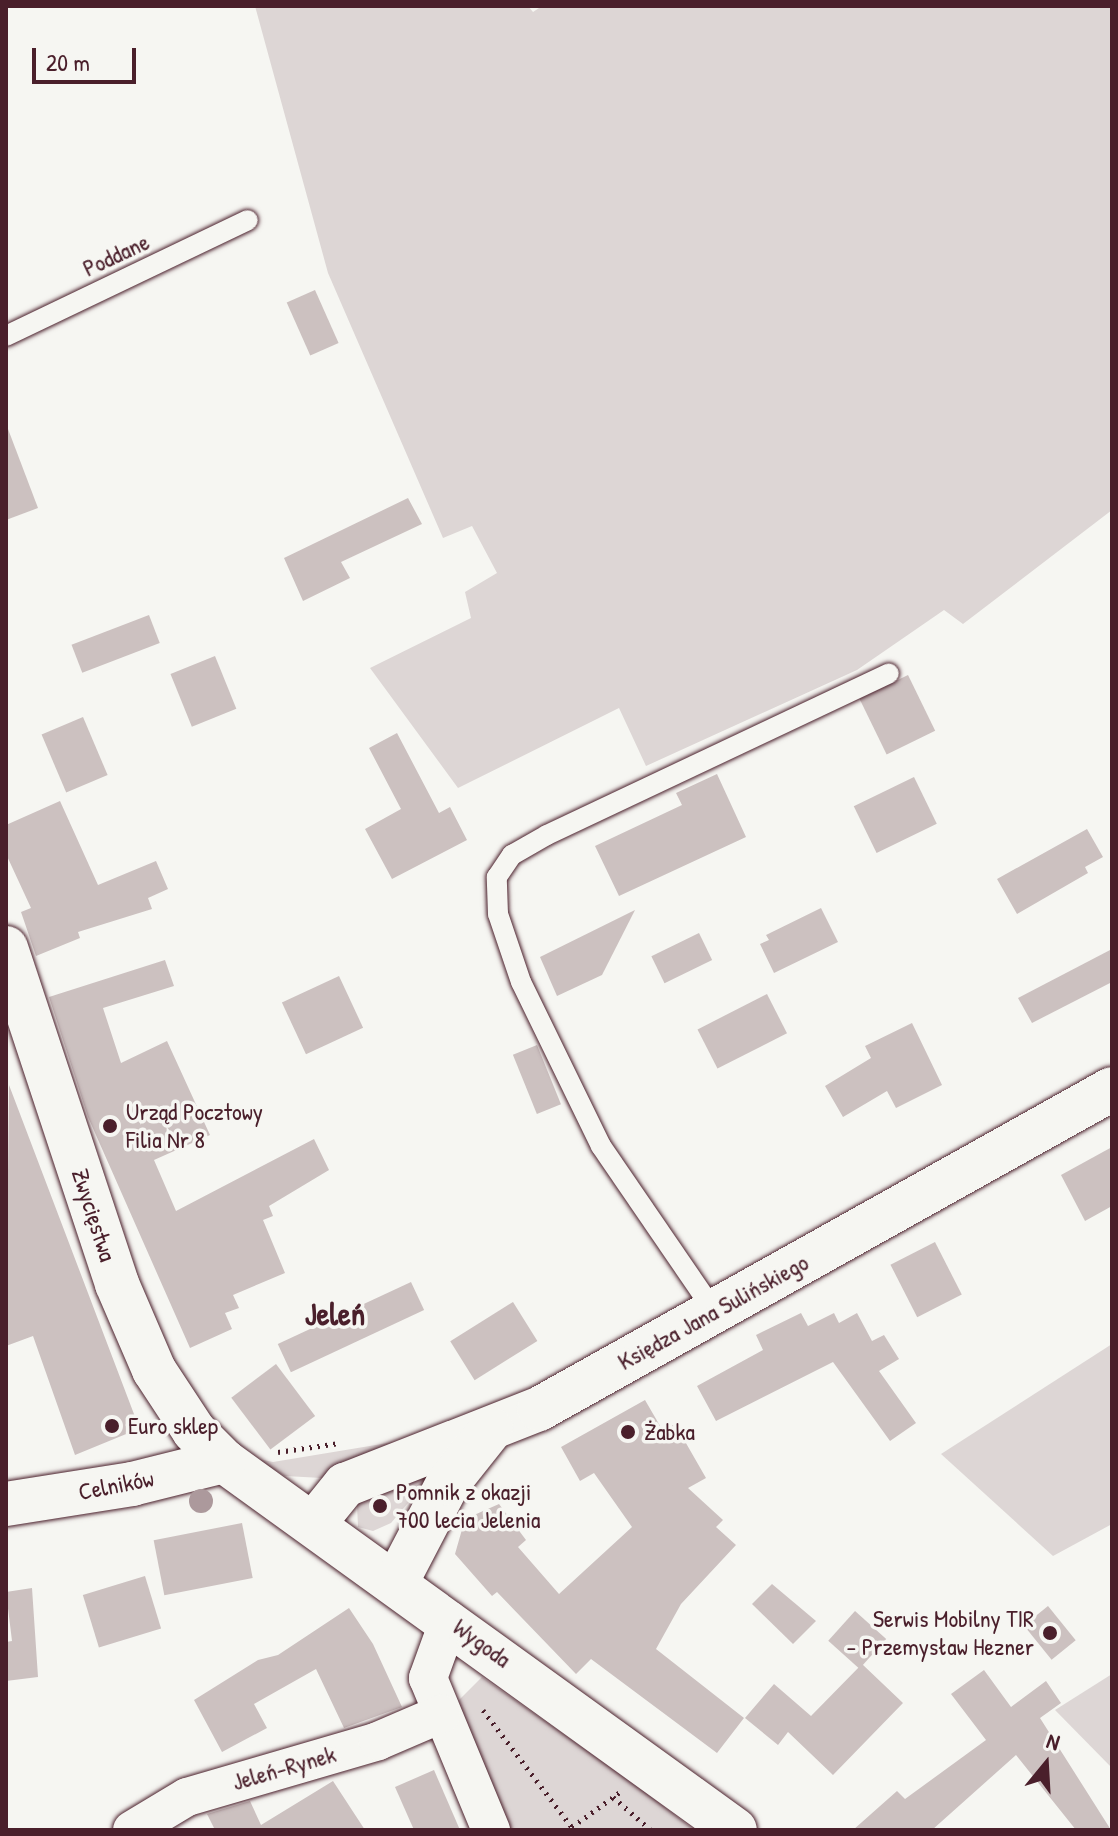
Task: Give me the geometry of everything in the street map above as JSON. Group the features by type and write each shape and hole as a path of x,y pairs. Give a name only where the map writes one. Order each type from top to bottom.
{"street":[{"name":"Zwycięstwa","path":"6,948 117,1284 173,1402 244,1458"},
{"name":"Księdza Jana Sulińskiego","path":"315,1522 345,1485 372,1470 539,1409 1112,1089"},
{"path":"397,1581 448,1483 491,1429"},
{"name":"Celników","path":"6,1504 132,1484 244,1458"},
{"name":"Wygoda","path":"244,1458 315,1522 735,1830"},
{"path":"449,1620 428,1678 491,1830"},
{"name":"Jeleń-Rynek","path":"132,1830 187,1797 378,1741 441,1714"}],"lane":[{"name":"Poddane","path":"6,336 248,220"},
{"path":"714,1311 601,1146 521,982 498,914 497,877 512,855 547,835 889,673"}],"path":[{"path":"244,1458 356,1440"},
{"path":"480,1706 573,1829 625,1788"},
{"path":"613,1797 651,1830"}],"shaded area":[{"path":"255,6 528,6 533,12 542,6 1112,6 1112,510 963,624 944,610 857,670 646,766 619,708 458,788 370,668 471,618 465,592 497,573 472,526 443,538 328,273"},
{"path":"1112,1344 1112,1524 1053,1556 941,1454"},
{"path":"412,1439 322,1478 285,1476 254,1458 273,1462"},
{"path":"437,1469 391,1523 373,1531 358,1527 357,1504"},
{"path":"1112,1674 1112,1768 1055,1710"},
{"path":"482,1677 636,1785 694,1830 511,1830 456,1703"}],"building":[{"path":"315,290 339,343 310,356 287,303"},
{"path":"6,430 38,508 6,520"},
{"path":"408,498 422,524 341,562 350,578 303,601 284,558"},
{"path":"149,615 160,643 82,673 72,645"},
{"path":"215,656 236,709 192,727 170,674"},
{"path":"908,675 935,731 887,754 859,699"},
{"path":"83,717 108,775 66,793 42,735"},
{"path":"397,733 439,813 450,807 467,840 392,879 365,829 401,809 369,748"},
{"path":"717,774 746,837 619,896 595,846 682,805 676,793"},
{"path":"914,777 937,824 877,853 854,806"},
{"path":"60,801 98,885 156,861 168,889 148,898 152,909 78,932 80,938 36,956 21,912 31,908 6,854 6,825"},
{"path":"1087,829 1103,857 1085,867 1088,873 1017,914 997,879"},
{"path":"821,908 838,942 774,973 760,944 769,940 766,935"},
{"path":"635,910 602,975 557,996 540,957"},
{"path":"699,933 712,960 665,983 651,956"},
{"path":"1112,949 1112,982 1032,1023 1018,998"},
{"path":"165,960 174,986 103,1008 121,1063 167,1041 210,1135 154,1160 176,1211 314,1139 329,1170 269,1206 273,1216 263,1220 285,1273 233,1295 239,1308 225,1313 232,1329 190,1348 88,1117 49,997"},
{"path":"339,976 363,1028 306,1054 282,1003"},
{"path":"767,994 787,1033 717,1069 698,1029"},
{"path":"912,1023 942,1085 896,1108 887,1091 843,1117 825,1086 871,1058 865,1046"},
{"path":"537,1045 561,1104 537,1114 513,1055"},
{"path":"9,1085 137,1422 131,1432 75,1455 33,1336 6,1346"},
{"path":"1112,1147 1112,1206 1085,1221 1061,1175"},
{"path":"935,1242 962,1295 917,1317 890,1265"},
{"path":"411,1282 424,1310 291,1372 278,1344"},
{"path":"513,1302 537,1341 475,1380 450,1341"},
{"path":"801,1313 808,1326 834,1313 839,1323 857,1313 872,1341 884,1335 899,1359 879,1371 916,1423 890,1441 833,1362 716,1421 697,1386 763,1350 756,1335"},
{"path":"276,1364 315,1416 270,1450 231,1398"},
{"path":"645,1400 663,1431 675,1424 706,1478 688,1488 723,1520 716,1527 736,1545 681,1604 656,1649 744,1718 717,1753 591,1659 576,1674 497,1592 492,1596 455,1554 465,1519 499,1504 526,1540 518,1547 559,1594 632,1527 594,1473 580,1481 561,1447"},
{"path":"242,1523 253,1578 164,1595 154,1540"},
{"path":"145,1576 161,1629 99,1648 83,1595"},
{"path":"772,1584 816,1621 793,1644 752,1604"},
{"path":"32,1588 38,1677 6,1681 6,1642 12,1641 6,1592"},
{"name":"Serwis Mobilny TIR - Przemysław Hezner","path":"1048,1606 1076,1640 1052,1660 1024,1626"},
{"path":"349,1608 373,1644 402,1707 344,1728 316,1669 254,1704 267,1728 222,1752 194,1700 258,1660 278,1655"},
{"path":"855,1611 886,1639 859,1669 828,1641"},
{"path":"862,1664 903,1703 833,1775 788,1732 778,1745 745,1718 774,1684 811,1716"},
{"path":"984,1670 1011,1707 1046,1681 1061,1703 1040,1718 1111,1830 1076,1830 1016,1755 932,1830 853,1830 897,1791 905,1799 986,1740 951,1694"},
{"path":"434,1770 460,1830 414,1830 395,1787"},
{"path":"333,1781 365,1830 215,1830 207,1814 250,1801 261,1825"}],"place":[{"name":"Urząd Pocztowy Filia Nr 8","path":"110,1126"},
{"name":"Euro sklep","path":"112,1426"},
{"name":"Żabka","path":"628,1432"},
{"name":"Pomnik z okazji 700 lecia Jelenia","path":"380,1506"},
{"name":"Serwis Mobilny TIR - Przemysław Hezner","path":"1050,1633"}],"district":[{"name":"Jeleń","path":"335,1314"}]}
